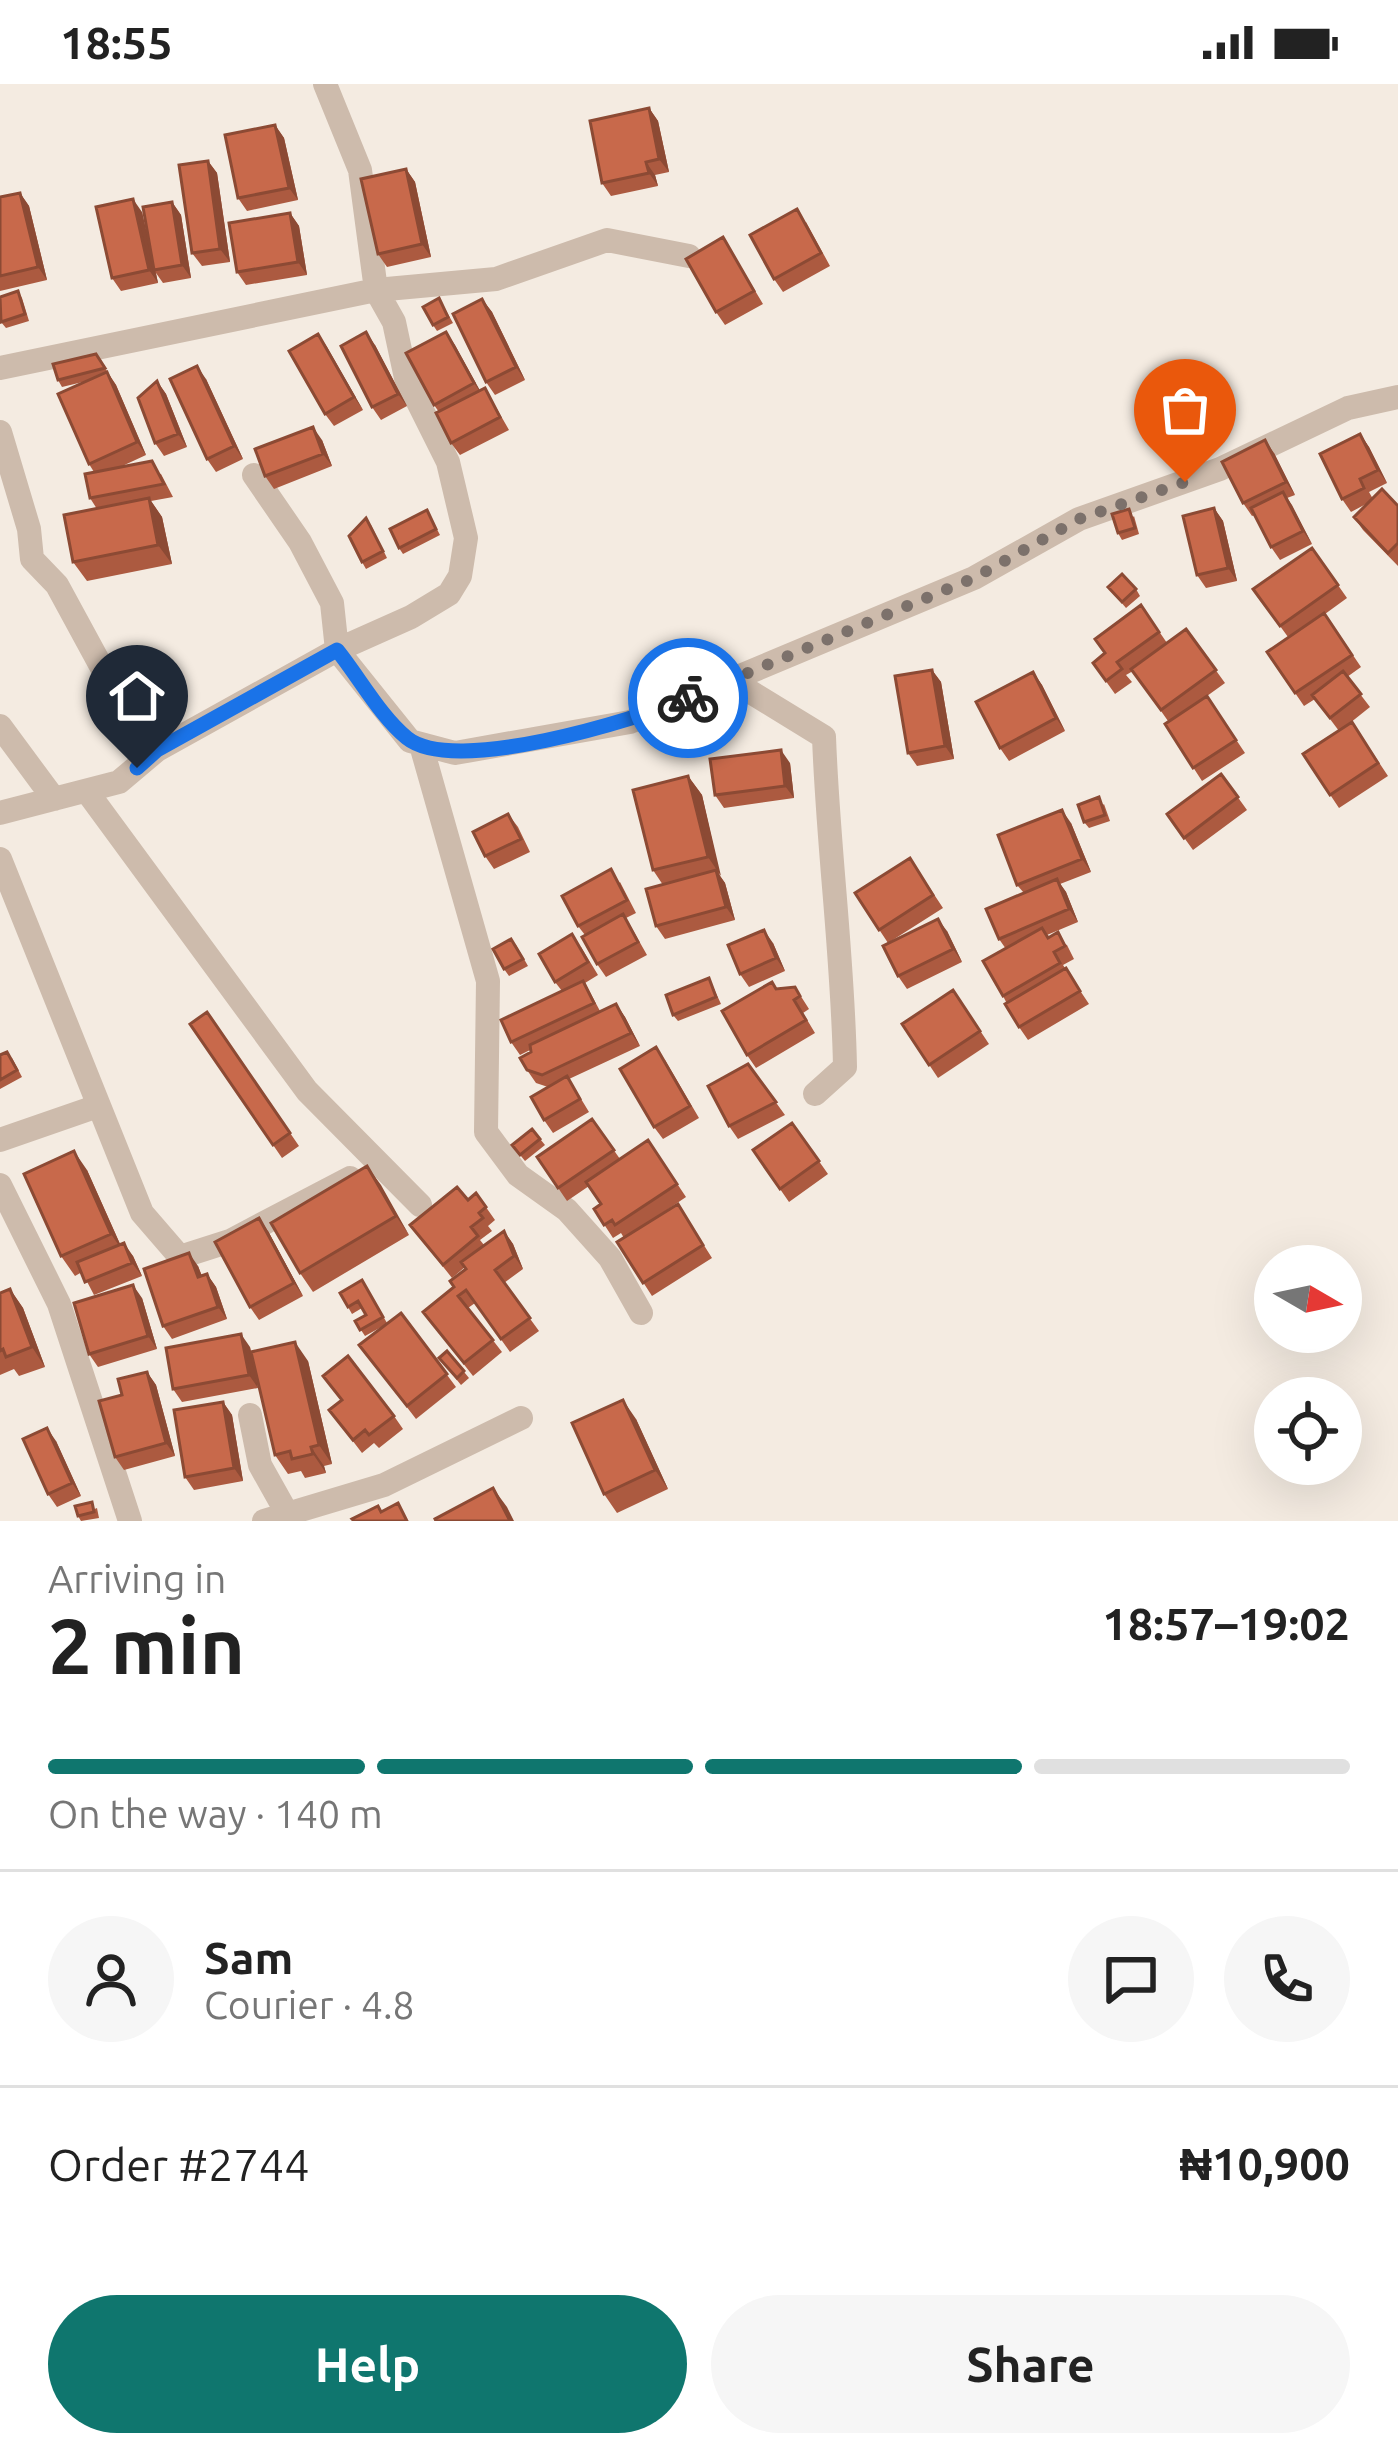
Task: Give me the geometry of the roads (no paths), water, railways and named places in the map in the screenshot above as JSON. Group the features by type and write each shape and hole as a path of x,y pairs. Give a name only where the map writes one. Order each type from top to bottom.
{"street":[{"path":"2,811 119,782 157,750 449,594 466,558 448,462 406,377 394,322 376,290 360,170 325,84"},
{"path":"0,368 376,290 496,279 608,240 688,256"},
{"path":"254,475 300,542 332,603 337,650 402,733 422,745 455,753 631,722 974,578 1079,519 1220,469 1348,408 1398,397"},
{"path":"0,432 29,530 32,559 57,585 101,666 144,717 157,750"},
{"path":"731,680 824,737 829,875 843,954 845,1067 815,1094"},
{"path":"0,726 54,799"},
{"path":"422,745 488,981 486,1132 518,1175 567,1210 610,1258 641,1313"},
{"path":"88,793 307,1091 420,1205"},
{"path":"0,859 95,1107 142,1213 181,1257 230,1241 365,1170"},
{"path":"0,1141 95,1107"},
{"path":"0,1185 59,1304 130,1521"},
{"path":"250,1415 271,1519 384,1484 521,1418"}]}
